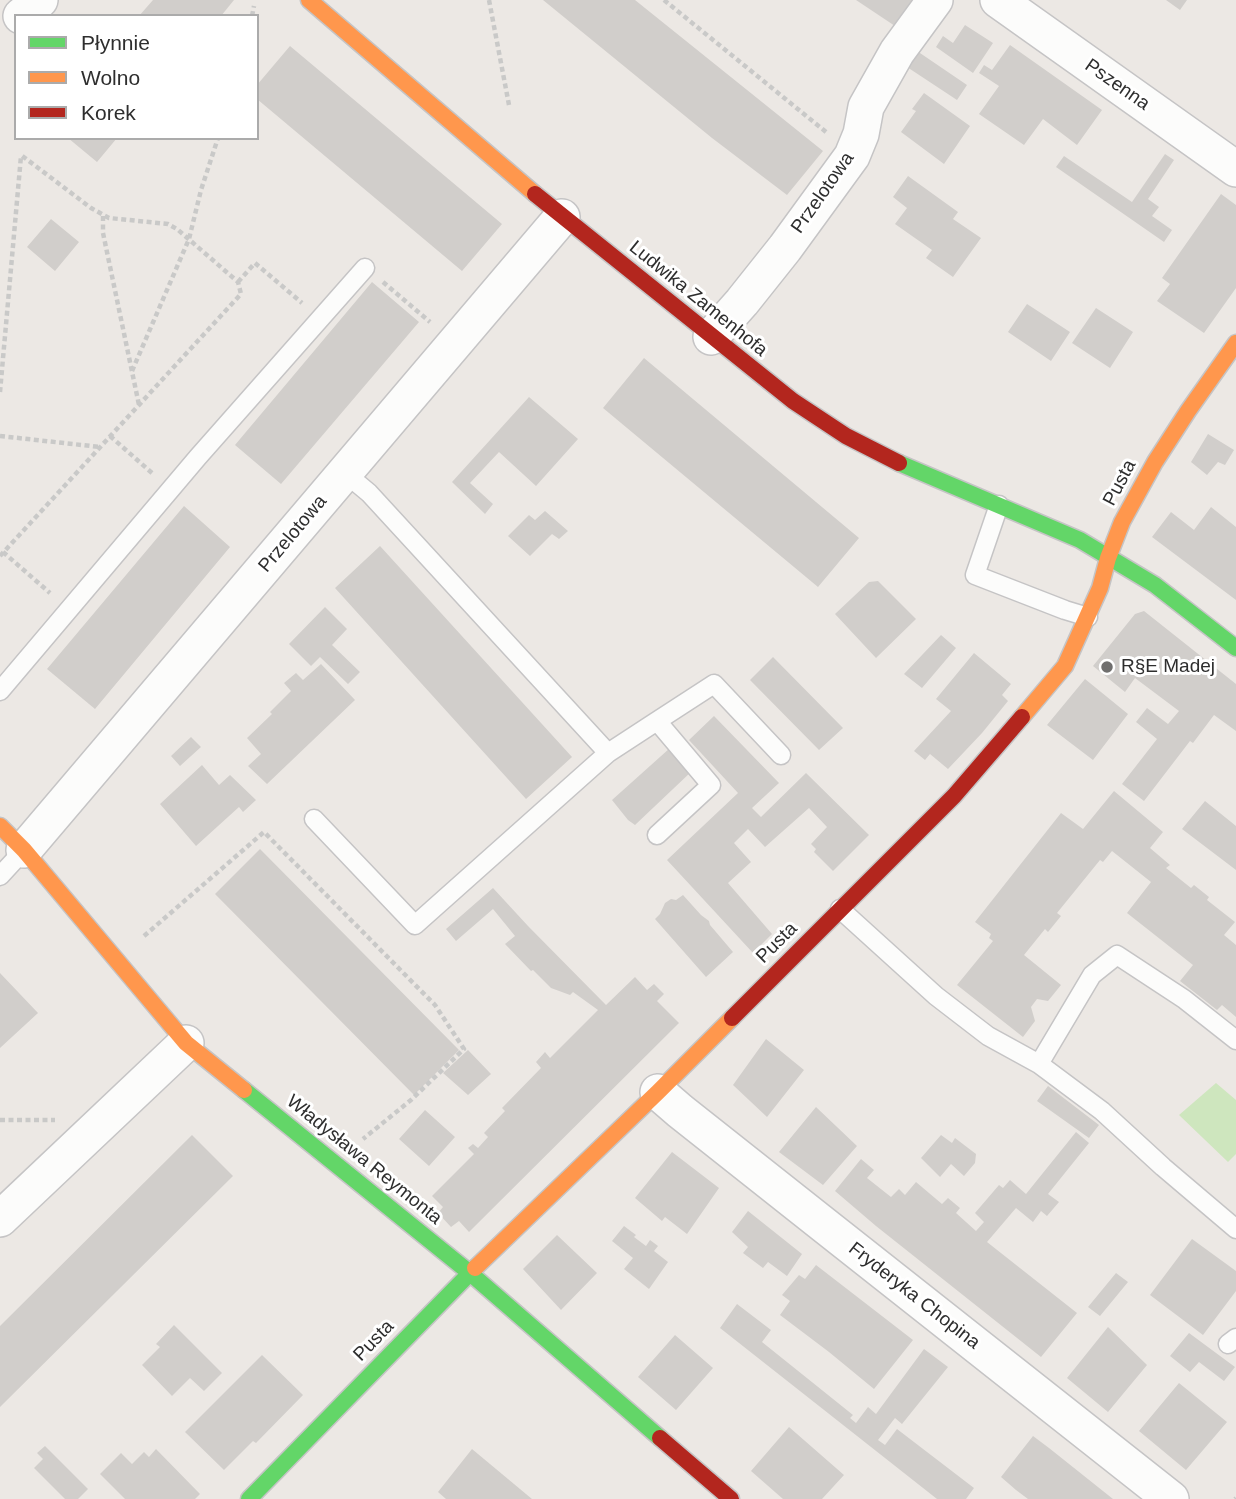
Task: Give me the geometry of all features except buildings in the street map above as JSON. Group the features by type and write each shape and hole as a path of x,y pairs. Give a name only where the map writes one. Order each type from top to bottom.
{"street":[{"path":"23,14 40,0"},
{"name":"Ludwika Zamenhofa","path":"309,0 562,217 793,401 846,436 908,467 1080,540 1155,585 1236,648"},
{"name":"Przelotowa","path":"711,337 785,248 852,156 861,134 866,107 897,52 935,0"},
{"name":"Pszenna","path":"998,0 1236,169"},
{"path":"0,33 14,22"},
{"name":"Przelotowa","path":"12,838 345,473 562,217"},
{"name":"Pusta","path":"249,1499 470,1273 658,1092 954,796 1049,685 1065,666 1088,617 1122,522 1155,462 1236,343"},
{"name":"Władysława Reymonta","path":"12,838 186,1043 470,1273 731,1499"},
{"path":"0,1219 186,1043"},
{"name":"Fryderyka Chopina","path":"658,1092 1171,1499"}],"lane":[{"path":"0,691 171,489 365,268"},
{"path":"345,473 369,493 608,753"},
{"path":"999,505 975,575 1088,617"},
{"path":"314,819 415,925 608,753 713,684 781,755"},
{"path":"657,721 711,785 657,835"},
{"path":"0,876 12,838"},
{"path":"840,909 936,996 967,1020 988,1036 1039,1064 1102,1111 1236,1229"},
{"path":"1039,1064 1092,975 1117,955 1184,999 1236,1040"}],"path":[{"path":"489,0 509,106"},
{"path":"664,0 826,132"},
{"path":"252,14 254,6"},
{"path":"132,371 188,239 217,140"},
{"path":"0,392 21,155 108,218 168,224 177,229 238,282 241,294 2,554 69,610"},
{"path":"103,215 103,233 139,405"},
{"path":"238,282 255,263 321,318"},
{"path":"365,268 432,323"},
{"path":"0,436 100,447"},
{"path":"110,436 171,489"},
{"path":"116,959 264,832 435,1004 464,1049 411,1100 362,1140"}],"green space":[{"path":"1216,1083 1236,1100 1236,1154 1228,1162 1179,1115"}],"traffic: fast":[{"path":"899,463 1080,540 1155,585 1236,648"},
{"path":"244,1090 470,1273 660,1438"},
{"path":"249,1499 475,1268"}],"traffic: slow":[{"path":"309,0 535,194"},
{"path":"1022,717 1065,666 1100,588 1122,522 1155,462 1236,343"},
{"path":"0,826 24,850 186,1043 244,1090"},
{"path":"475,1268 732,1018"}],"traffic: jam":[{"path":"535,194 793,401 846,436 899,463"},
{"path":"732,1018 954,796 1022,717"},
{"path":"660,1438 731,1499"}],"place":[{"name":"R§E Madej","path":"1107,667"}]}
